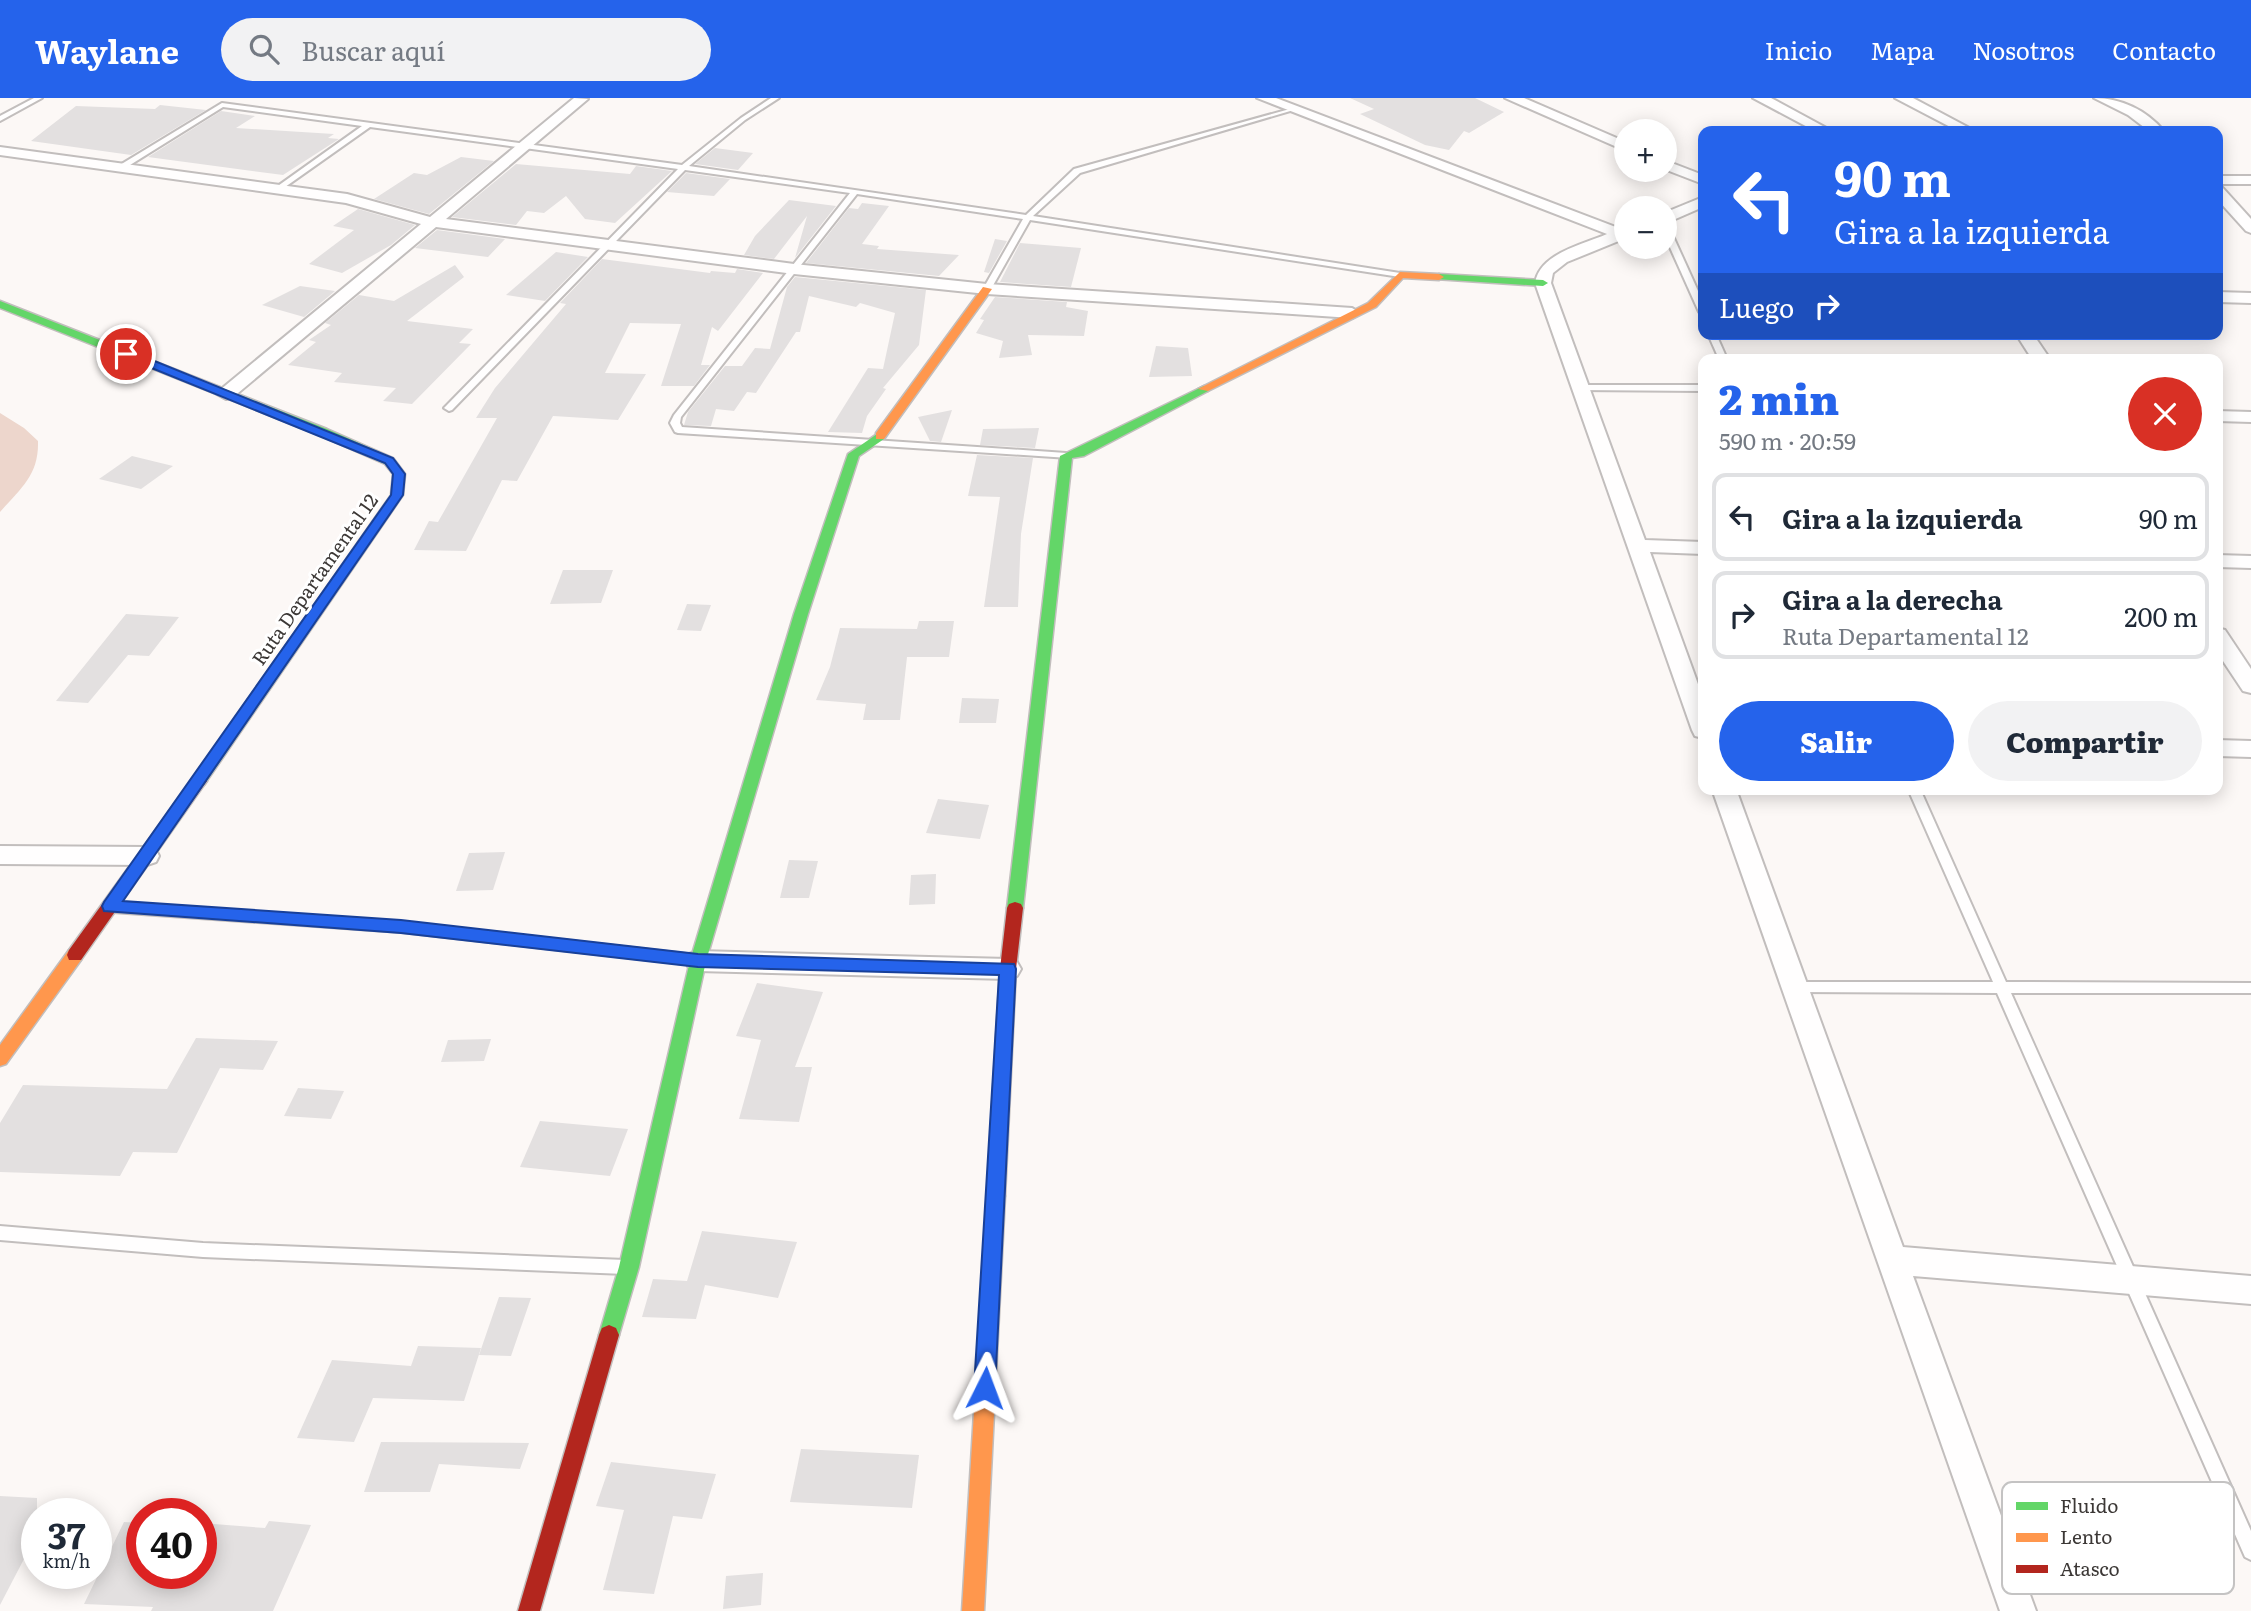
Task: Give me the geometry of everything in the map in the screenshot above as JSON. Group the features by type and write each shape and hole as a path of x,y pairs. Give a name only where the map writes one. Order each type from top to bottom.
{"street":[{"path":"1264,98 1301,106 1614,229"},
{"path":"1512,98 1614,142"},
{"path":"1760,98 1815,126"},
{"path":"1902,98 1958,126"},
{"path":"2101,98 2133,112 2151,126"},
{"path":"226,394 581,99"},
{"path":"0,151 347,199 432,222 794,269 987,289 1352,313"},
{"path":"1677,169 1698,178"},
{"path":"2223,180 2251,180"},
{"path":"2223,197 2251,228"},
{"path":"1677,213 1698,203"},
{"path":"1614,237 1561,259 1545,271 1543,283 1698,716"},
{"path":"973,1611 1008,969 1066,456 1080,453 1372,305 1400,275 1543,283"},
{"path":"529,1611 629,1267 698,961 801,614 854,454 885,433 987,289"},
{"path":"2223,297 2251,298"},
{"name":"Ruta Departamental 12","path":"0,304 389,461 399,474 397,495 147,856 0,1059"},
{"path":"2223,416 2251,417"},
{"path":"1637,546 1698,548"},
{"path":"2223,561 2251,562"},
{"path":"2223,644 2251,686"},
{"path":"2223,748 2251,749"},
{"path":"1726,795 2002,1566"},
{"path":"0,855 147,856"},
{"path":"698,961 1008,969"},
{"path":"1892,1260 2251,1290"},
{"path":"2012,1594 2018,1611"}],"lane":[{"path":"0,119 39,98"},
{"path":"449,408 685,166 743,119 776,98"},
{"path":"119,168 222,105 685,166 1400,275"},
{"path":"987,289 1028,217 1077,171 1301,106"},
{"path":"278,190 370,124"},
{"path":"856,191 677,417 676,427 681,432 1066,456"},
{"path":"1677,254 1698,302"},
{"path":"1580,388 1698,388"},
{"path":"1917,795 2220,1482"},
{"path":"110,906 401,927 698,961"},
{"path":"1795,987 2251,988"},
{"path":"0,1233 203,1250 629,1267"},
{"path":"2234,1513 2251,1551"}],"shaded area":[{"path":"0,413 24,428 38,441 38,453 32,472 22,488 0,512"}],"building":[{"path":"1350,98 1475,98 1504,112 1469,133 1464,131 1449,150 1425,145 1360,114 1374,109"},
{"path":"160,105 206,110 131,155 31,141 76,106 155,109"},
{"path":"221,111 255,116 236,128 334,134 328,138 339,139 283,175 148,157"},
{"path":"715,148 753,153 738,170 695,164"},
{"path":"461,157 494,161 429,214 374,199 414,173 427,175"},
{"path":"516,164 630,174 636,166 672,171 615,223 585,219 566,196 544,213 527,211 516,225 452,217"},
{"path":"686,173 730,179 714,196 667,192"},
{"path":"789,200 836,206 795,258 807,216 774,259 744,255 755,236"},
{"path":"862,203 889,206 862,244 879,246 877,249 959,255 939,276 806,263 849,208 858,209"},
{"path":"358,209 415,225 391,245 342,273 309,264 354,230 333,226"},
{"path":"437,230 505,239 488,257 415,248"},
{"path":"995,239 1007,241 989,273 984,272"},
{"path":"1020,243 1081,248 1071,287 1000,282"},
{"path":"556,252 588,257 545,301 506,295"},
{"path":"602,259 710,273 735,273 737,269 763,273 718,331 712,327 701,365 710,365 694,386 661,386 681,324 630,323 605,373 646,374 618,420 553,416 517,481 502,480 466,551 414,550 429,521 438,522 497,418 476,418 495,388 566,304 560,303"},
{"path":"455,265 464,277 407,321 473,329 459,343 471,344 412,404 383,401 396,388 334,382 342,373 288,365 316,342 309,340 331,325 325,323 359,295 394,301"},
{"path":"795,277 926,290 919,345 883,388 886,389 867,416 862,433 828,432 868,368 883,369 895,313 860,303 856,307 809,296 800,332 796,332 756,393 747,392 734,411 716,409 711,426 684,425 688,412 725,366 742,366 755,348 770,349 787,287"},
{"path":"300,286 335,291 304,317 262,305"},
{"path":"995,297 1067,302 1066,307 1088,311 1084,336 1028,335 1032,355 999,358 1003,341 976,333 984,320 980,319"},
{"path":"1156,346 1188,348 1192,376 1149,377"},
{"path":"952,410 941,442 930,441 918,417"},
{"path":"1039,428 1035,448 980,445 983,429"},
{"path":"977,455 1033,458 1021,534 1018,607 984,607 1000,497 968,496"},
{"path":"132,456 173,466 141,489 99,479"},
{"path":"563,570 613,570 601,603 550,604"},
{"path":"687,604 711,605 701,631 677,630"},
{"path":"126,614 179,617 149,656 128,655 88,703 56,701"},
{"path":"919,621 954,621 949,657 907,657 900,720 863,720 866,704 816,700 830,667 840,628 917,629"},
{"path":"962,698 999,699 996,723 959,723"},
{"path":"938,799 989,805 980,839 926,833"},
{"path":"505,852 493,890 456,891 469,853"},
{"path":"789,860 818,861 809,898 780,898"},
{"path":"936,874 935,904 909,905 911,875"},
{"path":"757,983 823,992 795,1067 812,1067 799,1122 739,1119 761,1040 736,1036"},
{"path":"196,1038 278,1041 263,1070 220,1068 177,1153 133,1152 120,1176 0,1172 0,1123 23,1085 167,1089"},
{"path":"491,1039 484,1061 441,1062 448,1040"},
{"path":"298,1088 344,1091 331,1119 284,1116"},
{"path":"540,1121 628,1129 610,1176 520,1167"},
{"path":"702,1231 797,1242 778,1298 705,1285 696,1319 642,1317 653,1279 687,1281"},
{"path":"499,1297 531,1298 511,1356 479,1355"},
{"path":"418,1346 481,1348 464,1401 373,1398 354,1442 297,1438 332,1360 411,1366"},
{"path":"381,1442 529,1443 520,1469 439,1464 430,1492 364,1492"},
{"path":"801,1449 919,1455 912,1508 790,1502"},
{"path":"611,1462 716,1474 702,1519 673,1516 654,1594 603,1590 624,1510 596,1506"},
{"path":"0,1496 37,1498 21,1498 21,1565 0,1605"},
{"path":"269,1521 311,1525 273,1611 151,1611 153,1607 84,1604 91,1589 112,1589 112,1547 124,1522 126,1589 217,1589 217,1524 265,1528"},
{"path":"763,1573 761,1605 723,1609 726,1576"}],"traffic: fast":[{"path":"1439,277 1543,283"},
{"path":"0,304 323,432 389,461 399,474 397,495 199,781"},
{"path":"1015,908 1066,456 1080,453 1204,389"},
{"path":"609,1335 629,1267 698,961 801,614 854,454 880,436"}],"traffic: slow":[{"path":"1204,389 1372,305 1400,275 1439,277"},
{"path":"880,436 987,289"},
{"path":"0,1059 75,955"},
{"path":"973,1611 996,1196"}],"traffic: jam":[{"path":"75,955 199,781"},
{"path":"996,1196 1008,969 1015,908"},
{"path":"529,1611 609,1335"}],"route":[{"path":"126,354 389,461 399,474 397,495 110,906 401,927 698,961 1008,969 985,1388"}]}
